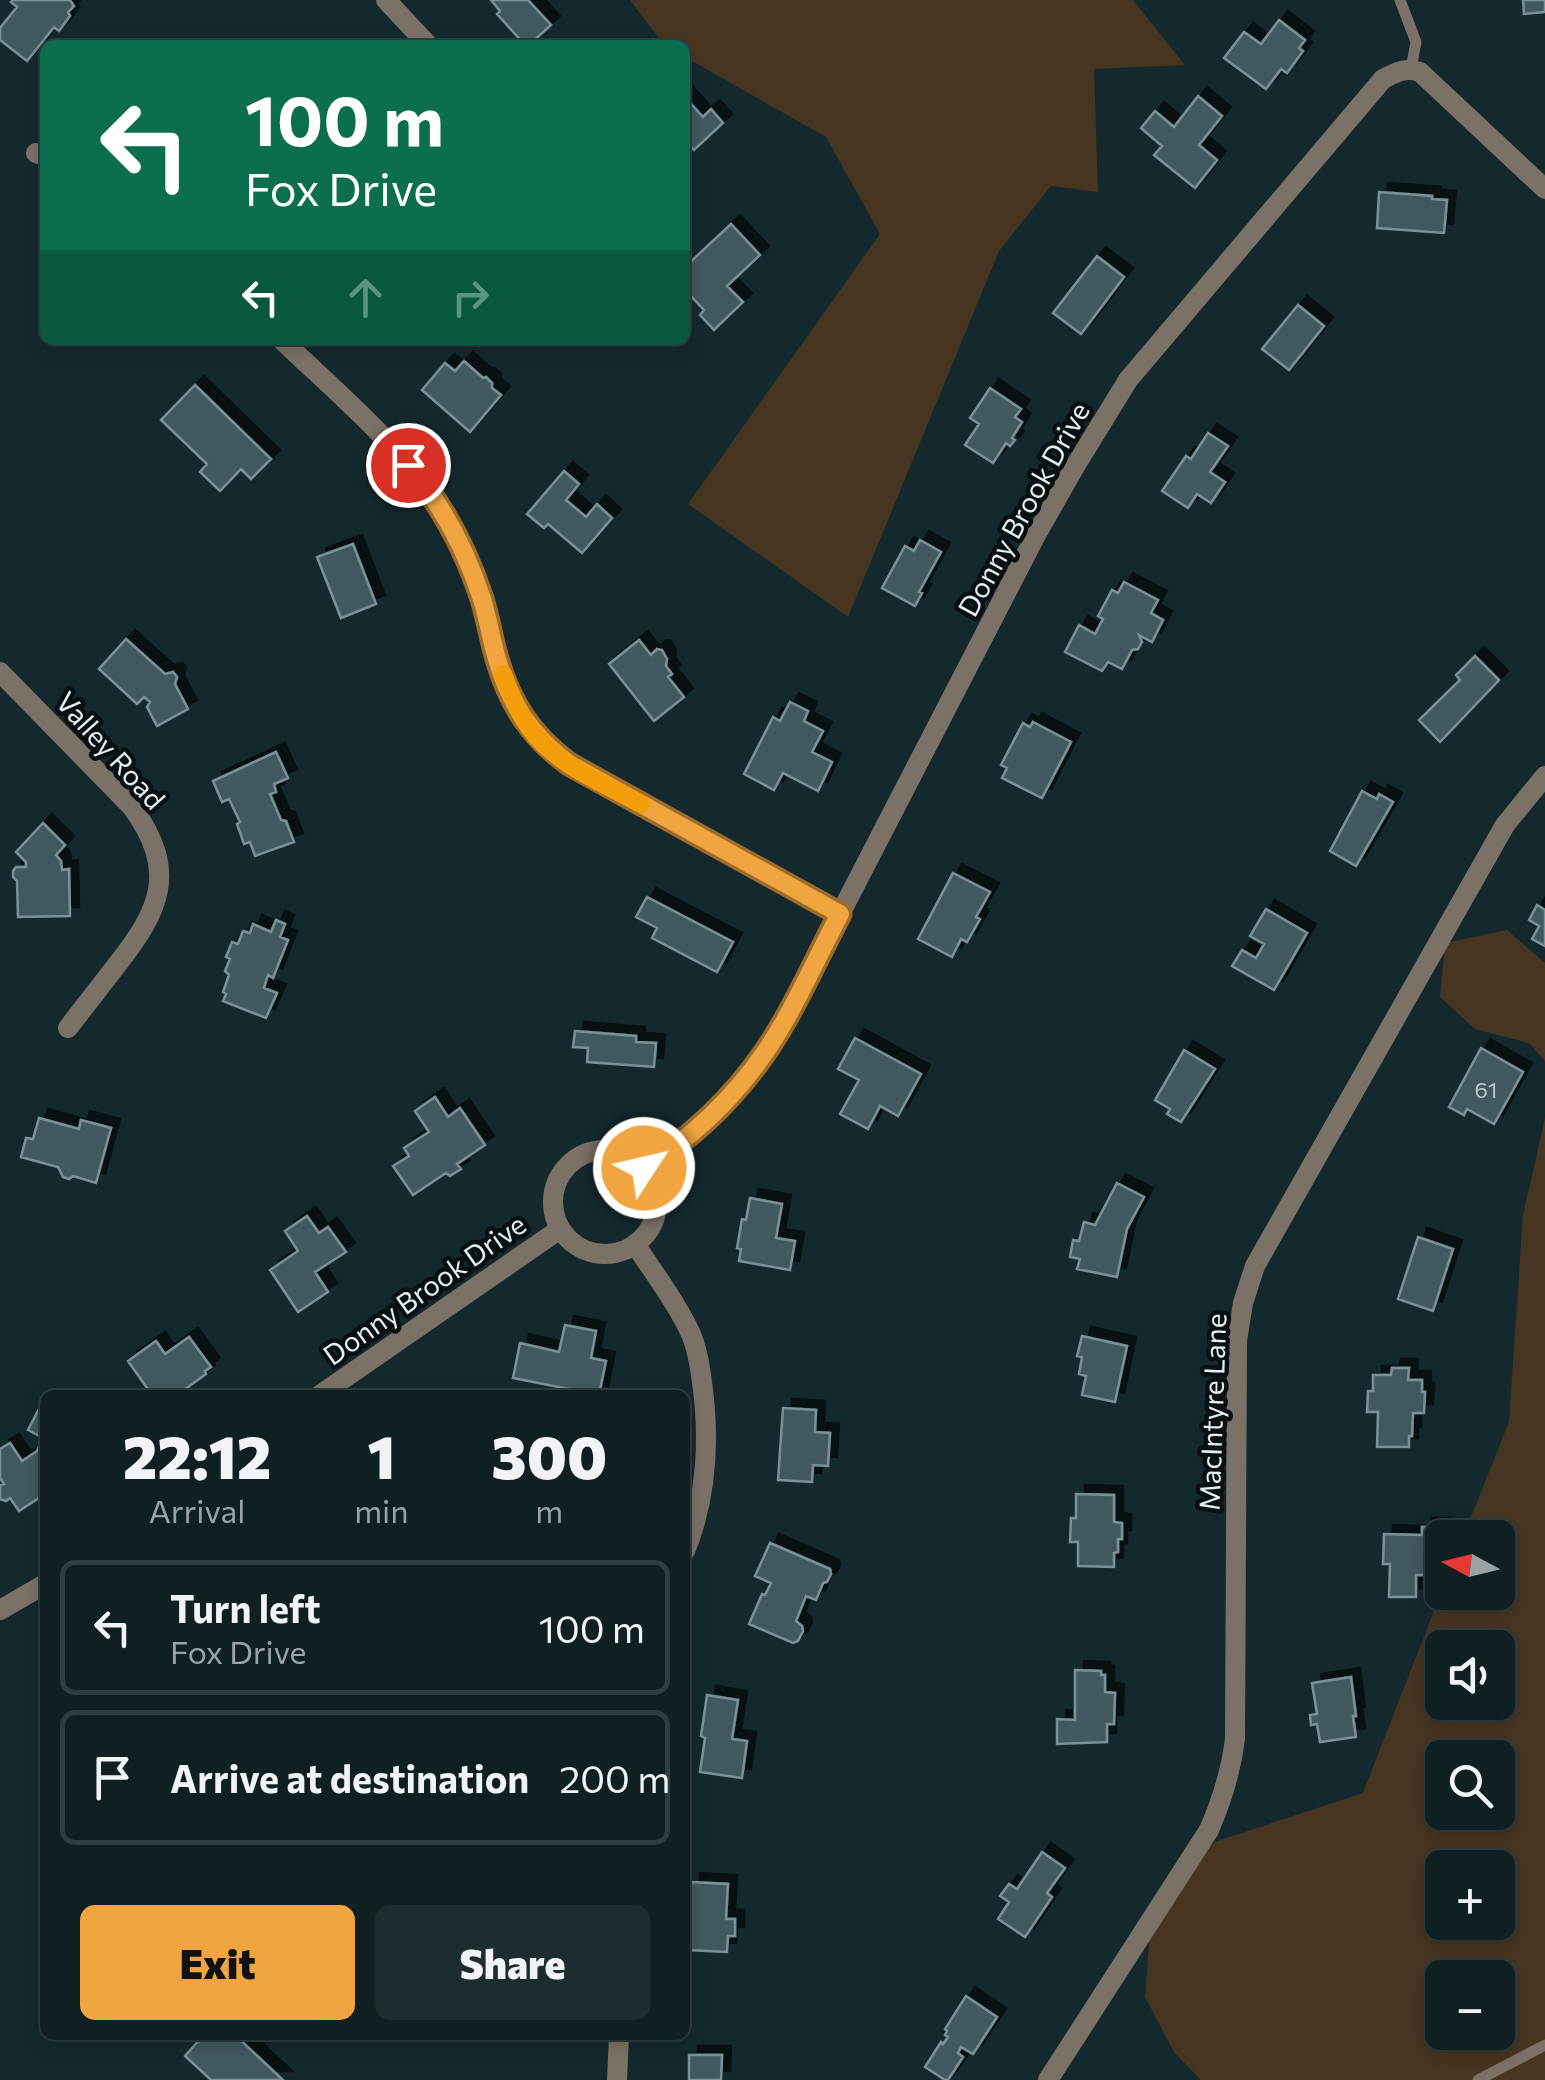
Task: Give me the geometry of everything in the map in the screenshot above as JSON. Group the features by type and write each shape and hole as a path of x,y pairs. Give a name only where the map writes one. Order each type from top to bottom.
{"street":[{"path":"386,0 423,40"},
{"path":"1411,69 1420,72 1545,188"},
{"name":"Donny Brook Drive","path":"635,1244 620,1252 602,1254 571,1242 554,1213 558,1179 568,1165 598,1150 631,1157 644,1168 678,1147 736,1091 791,1010 1036,535 1128,380 1384,79 1411,69"},
{"path":"287,345 393,448 447,519 467,558 497,660 513,699 530,729 548,748 569,764 840,914"},
{"name":"Valley Road","path":"0,672 132,807 147,827 156,849 158,895 151,916 139,938 68,1028"},
{"name":"MacIntyre Lane","path":"1048,2080 1209,1830 1230,1771 1235,1740 1236,1341 1255,1266 1505,824 1545,776"},
{"path":"644,1168 653,1183 654,1217 635,1244 690,1332 706,1407 702,1493 690,1534"},
{"name":"Donny Brook Drive","path":"327,1390 560,1228"},
{"path":"0,1610 40,1587"},
{"path":"617,2080 618,2040"}],"lane":[{"path":"1400,0 1416,42 1411,69"},
{"path":"1478,2080 1545,2045"}],"shaded area":[{"path":"630,0 1133,0 1185,65 1094,69 1098,192 1051,186 999,251 848,617 688,504 880,234 826,137 690,60 690,40 660,40"},
{"path":"1507,930 1545,963 1545,1061 1529,1043 1475,1029 1440,997 1445,943"},
{"path":"1545,1118 1545,2080 1201,2080 1174,2052 1145,1997 1149,1941 1214,1842 1363,1793 1425,1634 1425,1720 1515,1720 1515,1630 1426,1630 1434,1610 1515,1610 1515,1520 1470,1520 1509,1422 1523,1215"}],"building":[{"path":"70,0 74,6 59,31 54,27 40,40 27,61 0,40 0,28 17,7 11,2"},
{"path":"491,0 528,0 551,25 534,40 520,40 497,14 500,11"},
{"path":"1523,0 1545,0 1545,12 1524,14"},
{"path":"1279,20 1305,40 1299,48 1303,51 1287,73 1281,69 1266,89 1224,58 1244,32 1261,44"},
{"path":"1198,96 1222,116 1199,145 1217,160 1195,188 1154,155 1162,146 1141,128 1155,111 1174,127"},
{"path":"690,103 703,117 711,109 723,123 694,150 690,146"},
{"path":"1379,192 1447,200 1444,233 1377,228"},
{"path":"731,224 760,255 727,286 743,302 714,330 700,315 704,310 690,295 690,262"},
{"path":"1097,256 1124,277 1081,334 1053,313"},
{"path":"1298,305 1324,326 1289,370 1262,349"},
{"path":"464,361 486,377 501,395 470,432 422,390 445,363 455,371"},
{"path":"195,385 271,459 251,479 241,469 220,491 200,472 207,464 161,420"},
{"path":"990,388 1021,409 1015,417 1022,422 1012,438 1015,440 1010,446 1006,443 993,463 965,445 979,424 970,418"},
{"path":"1208,433 1228,446 1210,472 1225,482 1211,503 1197,494 1188,508 1162,491"},
{"path":"564,471 579,484 566,500 586,517 597,504 612,518 582,553 548,524 544,528 527,514"},
{"path":"920,540 941,552 915,606 882,588 905,546 914,551"},
{"path":"353,544 376,604 341,618 317,557"},
{"path":"1124,582 1158,600 1151,613 1163,620 1152,642 1139,635 1142,642 1132,650 1122,669 1108,662 1102,671 1065,652 1079,625 1095,634 1103,619 1098,616 1112,590 1118,593"},
{"path":"126,639 165,674 173,672 188,709 157,726 147,707 150,702 144,697 137,704 99,669"},
{"path":"639,640 651,655 662,650 672,674 668,677 684,697 654,721 609,664"},
{"path":"1475,656 1499,680 1440,742 1419,720 1460,680 1456,675"},
{"path":"790,702 808,711 804,721 823,731 812,752 832,762 818,791 783,773 774,790 744,774 773,717 780,721"},
{"path":"1033,722 1071,742 1042,798 1002,778 1007,768 1001,765 1023,723 1030,727"},
{"path":"276,752 288,778 274,784 276,792 270,794 294,842 255,856 250,842 244,844 237,824 240,822 229,799 222,802 213,781"},
{"path":"1362,791 1393,802 1356,866 1330,851"},
{"path":"43,823 65,845 56,855 62,870 69,869 70,916 18,917 13,871 26,867 26,862 16,852"},
{"path":"953,873 990,892 967,942 961,939 952,957 918,939"},
{"path":"647,897 733,942 717,972 652,938 657,928 636,917"},
{"path":"1537,905 1545,910 1545,946 1532,939 1539,926 1529,920"},
{"path":"1266,909 1307,933 1274,990 1232,966 1242,950 1256,958 1264,944 1250,936"},
{"path":"276,920 285,924 280,937 288,940 273,978 268,975 264,988 277,993 266,1018 223,1001 229,975 225,971 230,959 226,957 232,942 238,944 243,931 250,933 253,924 271,932"},
{"path":"575,1031 636,1036 636,1042 656,1043 654,1067 587,1062 588,1048 573,1047"},
{"path":"855,1038 921,1074 898,1116 880,1106 868,1129 840,1114 859,1080 838,1069"},
{"path":"1481,1048 1523,1072 1494,1124 1467,1109 1464,1115 1449,1107"},
{"path":"1184,1050 1215,1069 1181,1122 1155,1100"},
{"path":"435,1097 448,1117 460,1108 485,1145 457,1164 461,1169 450,1176 446,1173 413,1195 393,1166 409,1156 404,1148 429,1132 415,1111"},
{"path":"39,1118 79,1129 81,1120 111,1128 96,1183 63,1177 58,1167 21,1157 26,1138 33,1139"},
{"path":"1117,1183 1144,1197 1127,1229 1117,1277 1077,1269 1080,1259 1070,1257 1073,1240 1079,1241 1084,1222 1095,1225"},
{"path":"750,1198 782,1204 776,1238 795,1241 790,1270 739,1261 742,1219 746,1220"},
{"path":"307,1216 319,1233 328,1227 346,1252 315,1272 328,1292 298,1312 270,1270 298,1251 285,1231"},
{"path":"1418,1237 1453,1249 1433,1311 1398,1299"},
{"path":"565,1325 596,1331 591,1358 606,1361 600,1390 574,1390 513,1378 520,1343 559,1352"},
{"path":"1082,1336 1127,1346 1115,1402 1082,1395 1086,1376 1079,1374 1082,1357 1077,1356"},
{"path":"189,1337 211,1367 184,1390 148,1390 128,1361 156,1341 165,1354"},
{"path":"1392,1368 1409,1368 1408,1380 1422,1380 1425,1392 1424,1413 1413,1413 1409,1447 1377,1447 1378,1412 1367,1412 1373,1375 1391,1375"},
{"path":"40,1407 40,1436 28,1430"},
{"path":"783,1408 816,1410 815,1432 830,1433 828,1466 813,1465 812,1482 778,1480"},
{"path":"10,1443 22,1461 40,1444 40,1497 19,1511 10,1498 0,1499 0,1485 4,1484 0,1478 0,1449"},
{"path":"1076,1494 1114,1495 1114,1522 1122,1523 1122,1539 1118,1539 1118,1552 1114,1553 1114,1567 1078,1566 1078,1542 1070,1542"},
{"path":"1425,1527 1425,1575 1416,1575 1416,1597 1389,1597 1390,1564 1383,1564 1384,1534 1422,1535"},
{"path":"770,1543 830,1569 816,1600 806,1596 796,1621 803,1631 793,1643 749,1624 771,1583 755,1576"},
{"path":"1075,1670 1101,1671 1105,1675 1105,1692 1115,1693 1114,1724 1107,1724 1107,1742 1057,1744 1057,1719 1075,1720"},
{"path":"1351,1677 1356,1737 1320,1742 1317,1724 1311,1725 1310,1715 1317,1714 1312,1683"},
{"path":"707,1695 738,1700 732,1739 747,1741 742,1778 700,1772"},
{"path":"1042,1852 1065,1868 1047,1893 1052,1897 1025,1937 998,1919 1009,1902 1000,1896 1009,1884 1017,1889"},
{"path":"691,1882 728,1884 726,1919 735,1919 735,1936 728,1936 727,1952 690,1950"},
{"path":"966,1996 997,2017 973,2054 961,2047 958,2053 963,2057 945,2080 925,2067 948,2037 945,2029"},
{"path":"199,2040 240,2040 283,2080 211,2080 185,2056"},
{"path":"689,2055 722,2055 721,2080 689,2080"}],"slow traffic":[{"path":"503,674 530,729 548,748 641,804"}],"route":[{"path":"408,465 447,519 467,558 497,660 513,699 530,729 548,748 569,764 840,914 791,1010 736,1091 678,1147 644,1168"}]}
